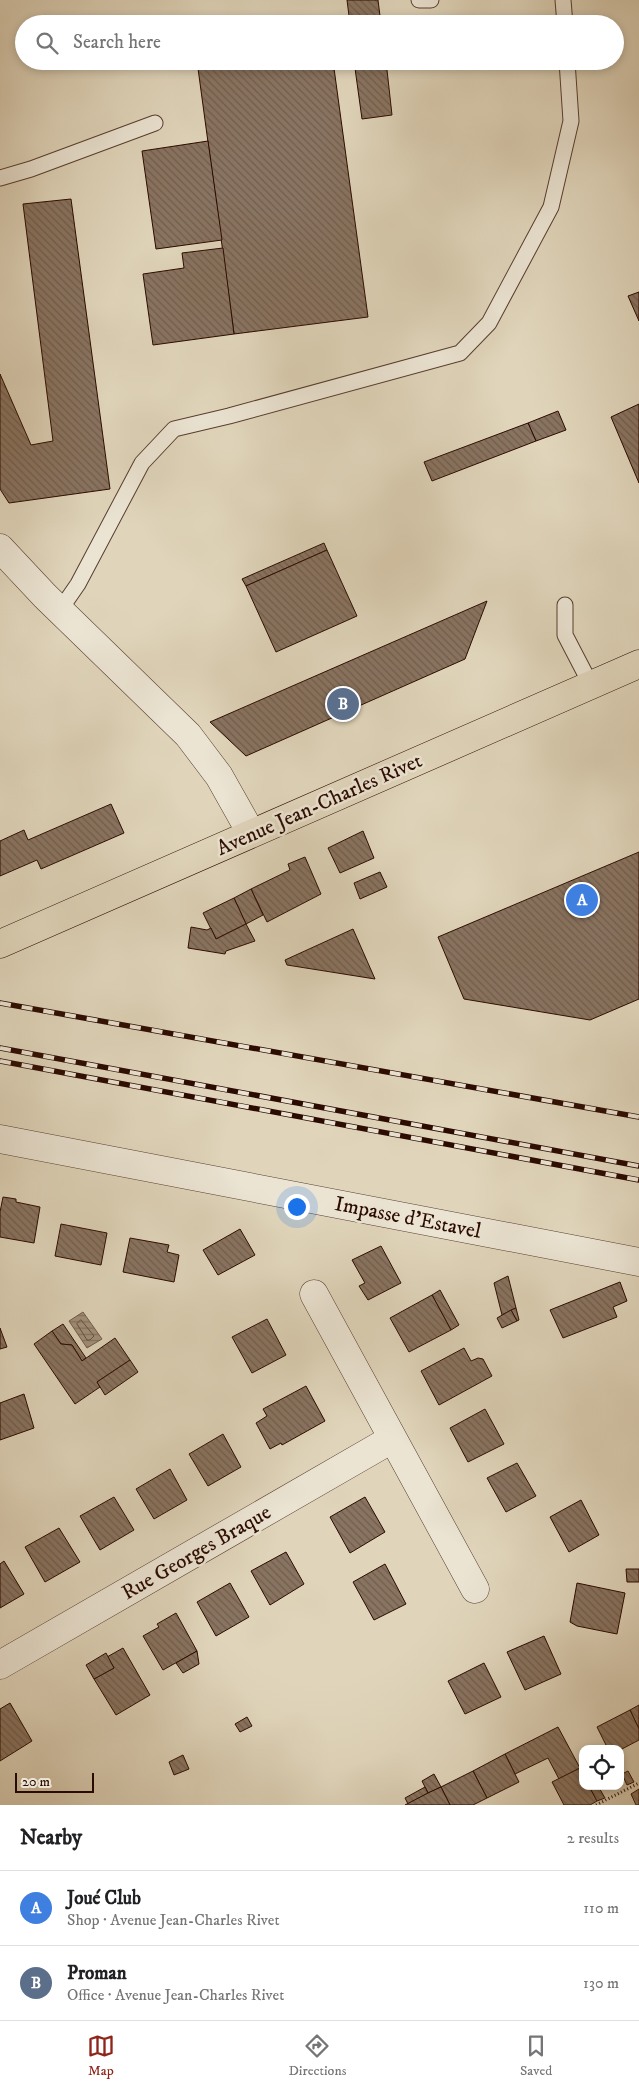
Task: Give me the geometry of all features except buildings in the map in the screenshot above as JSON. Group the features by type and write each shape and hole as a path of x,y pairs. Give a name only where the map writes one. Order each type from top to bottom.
{"main road":[{"name":"Avenue Jean-Charles Rivet","path":"0,944 639,664"}],"street":[{"path":"0,548 60,610 188,735 219,776 251,833"},
{"name":"Impasse d'Estavel","path":"0,1139 639,1262"},
{"path":"314,1294 476,1589"},
{"name":"Rue Georges Braque","path":"0,1665 392,1439"}],"lane":[{"path":"419,0 431,0"},
{"path":"563,0 564,15"},
{"path":"60,610 78,584 142,463 174,429 229,416 460,353 488,323 551,207 571,121 568,70"},
{"path":"0,178 31,169 155,122"},
{"path":"565,606 565,635 591,685"}],"path":[{"path":"596,1805 639,1783"}],"water":[{"path":"83,1312 102,1339 87,1348 69,1321"}],"railway":[{"path":"0,1003 639,1117"},
{"path":"0,1048 639,1166"},
{"path":"0,1061 639,1180"}],"place":[{"name":"Proman","path":"343,704"},
{"name":"Joué Club","path":"582,900"}]}
